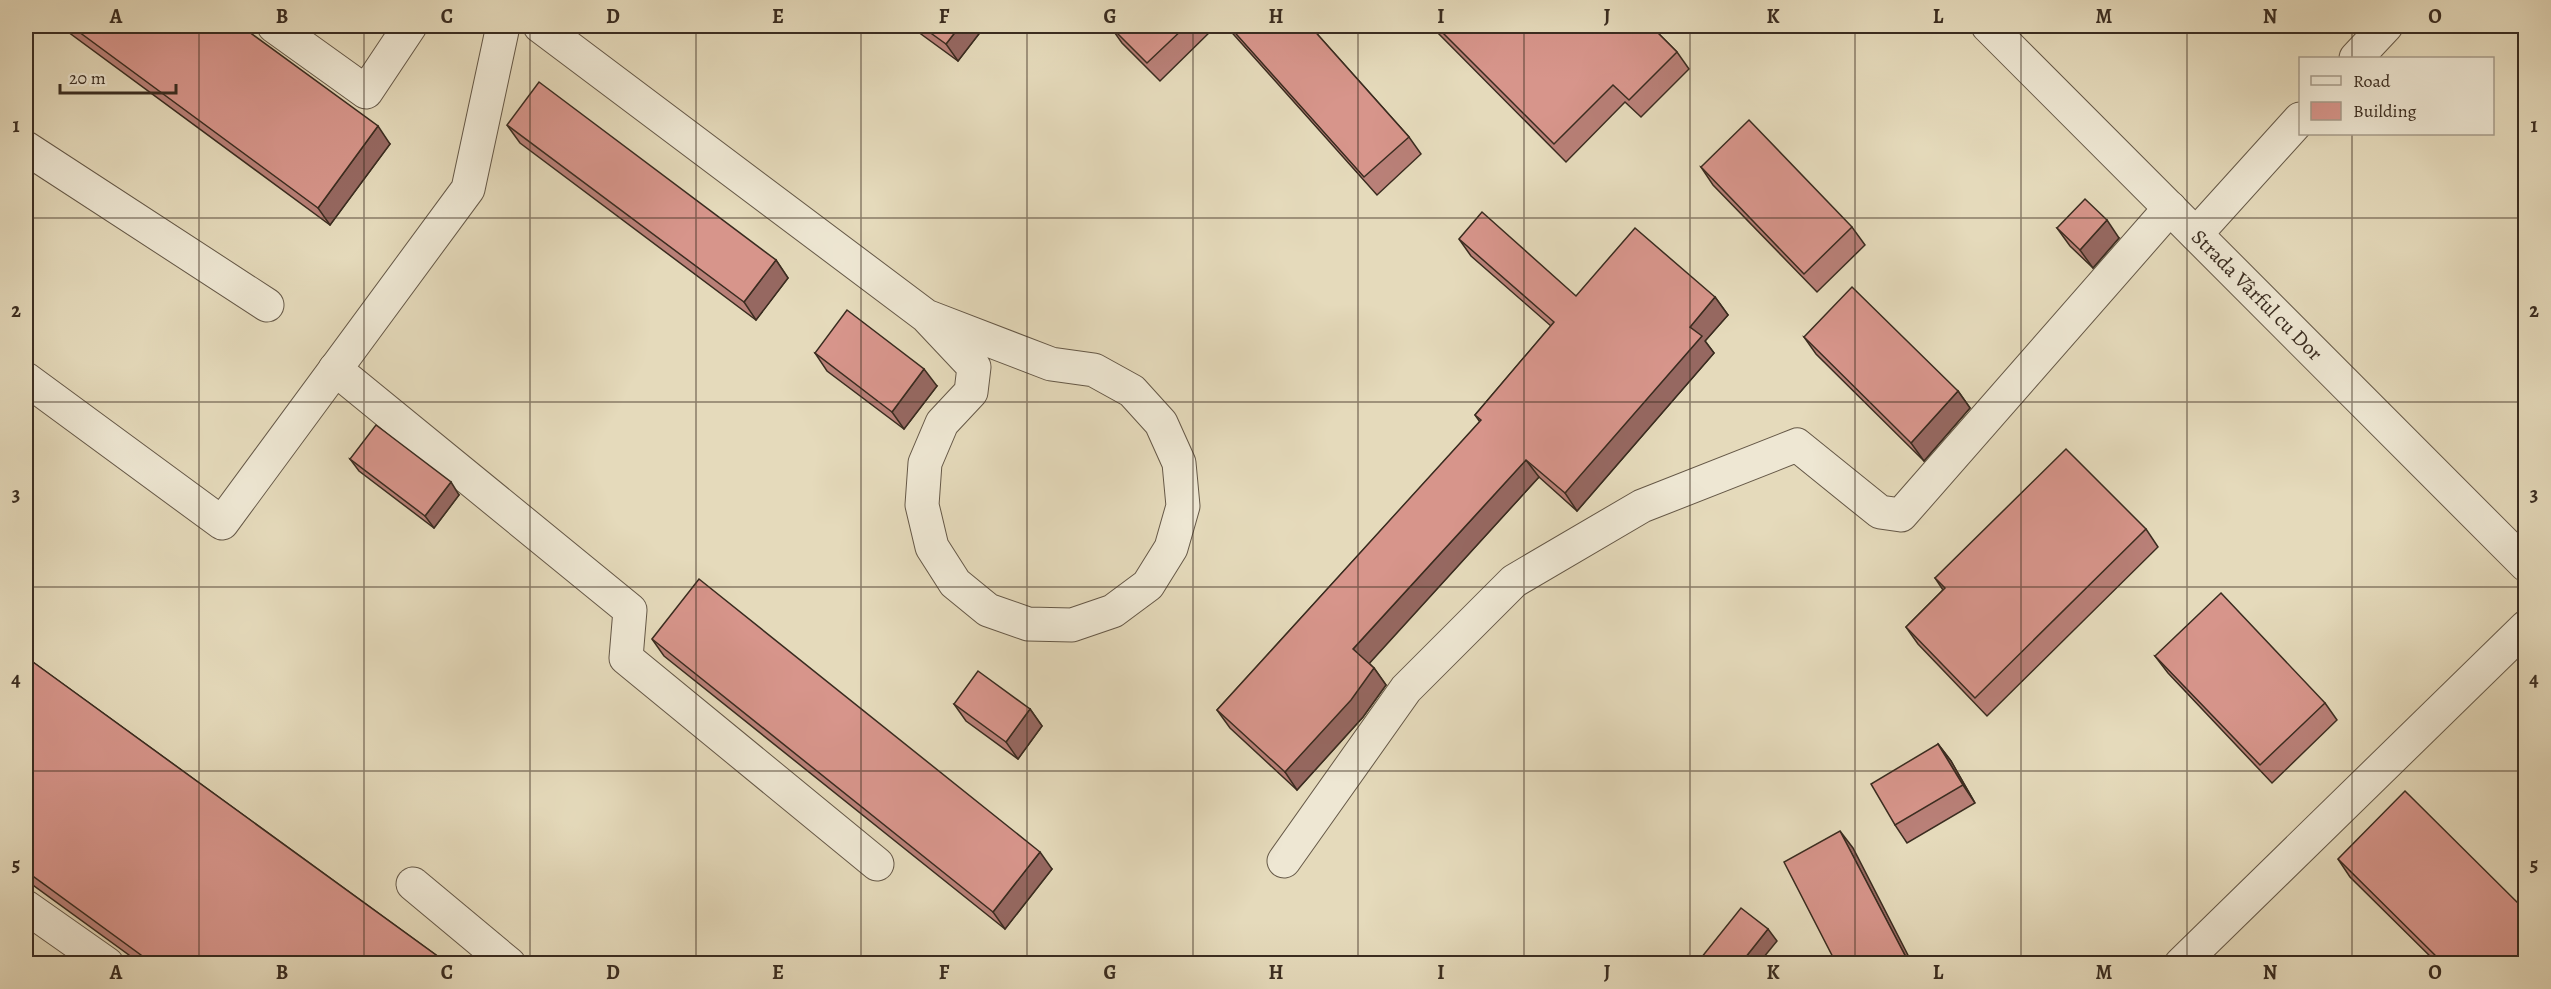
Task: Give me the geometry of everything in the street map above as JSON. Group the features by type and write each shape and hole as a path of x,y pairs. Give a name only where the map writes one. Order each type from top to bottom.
{"street":[{"path":"273,26 366,92 410,26"},
{"path":"26,379 222,523 468,189 503,26"},
{"path":"540,26 926,316 974,366 971,392 942,423 925,463 922,505 932,547 955,583 988,610 1028,624 1072,625 1113,611 1148,585 1172,548 1183,506 1179,463 1161,423 1132,391 1094,370 1051,364 926,316"},
{"name":"Strada Vârful cu Dor","path":"1988,26 2526,565"},
{"path":"2357,57 2386,26"},
{"path":"2196,234 2299,121"},
{"path":"26,148 267,305"},
{"path":"1284,861 1406,689 1514,581 1642,506 1797,445 1880,512 1901,515 2170,208"},
{"path":"335,369 630,610 626,658 877,864"},
{"path":"2181,963 2526,627"},
{"path":"413,884 509,963"},
{"path":"26,907 106,963"}],"building":[{"path":"71,26 241,26 378,126 318,208"},
{"path":"921,26 960,26 946,44"},
{"path":"1110,26 1186,26 1147,63"},
{"path":"1229,26 1310,26 1409,137 1364,177"},
{"path":"1436,26 1651,26 1677,52 1629,100 1613,85 1554,144"},
{"path":"539,82 776,260 744,302 507,125"},
{"path":"1749,120 1852,227 1804,274 1701,167"},
{"path":"2085,199 2107,220 2080,250 2057,228"},
{"path":"1482,212 1576,296 1635,228 1715,297 1690,327 1702,336 1565,493 1526,460 1353,649 1374,668 1351,700 1285,772 1217,710 1481,420 1475,415 1554,322 1459,239"},
{"path":"1852,287 1958,391 1911,443 1804,337"},
{"path":"847,310 924,369 892,412 815,353"},
{"path":"376,425 451,482 425,516 350,459"},
{"path":"2066,449 2146,529 1975,698 1906,627 1945,588 1935,578"},
{"path":"699,579 1040,852 993,912 652,639"},
{"path":"2221,593 2325,703 2260,765 2155,656"},
{"path":"26,657 447,963 152,963 26,871"},
{"path":"978,671 1030,709 1006,742 954,704"},
{"path":"1938,744 1963,785 1895,825 1871,784"},
{"path":"2405,791 2526,911 2526,963 2443,963 2338,859"},
{"path":"1840,831 1909,963 1836,963 1784,862"},
{"path":"1741,908 1768,929 1741,963 1697,963"}]}
